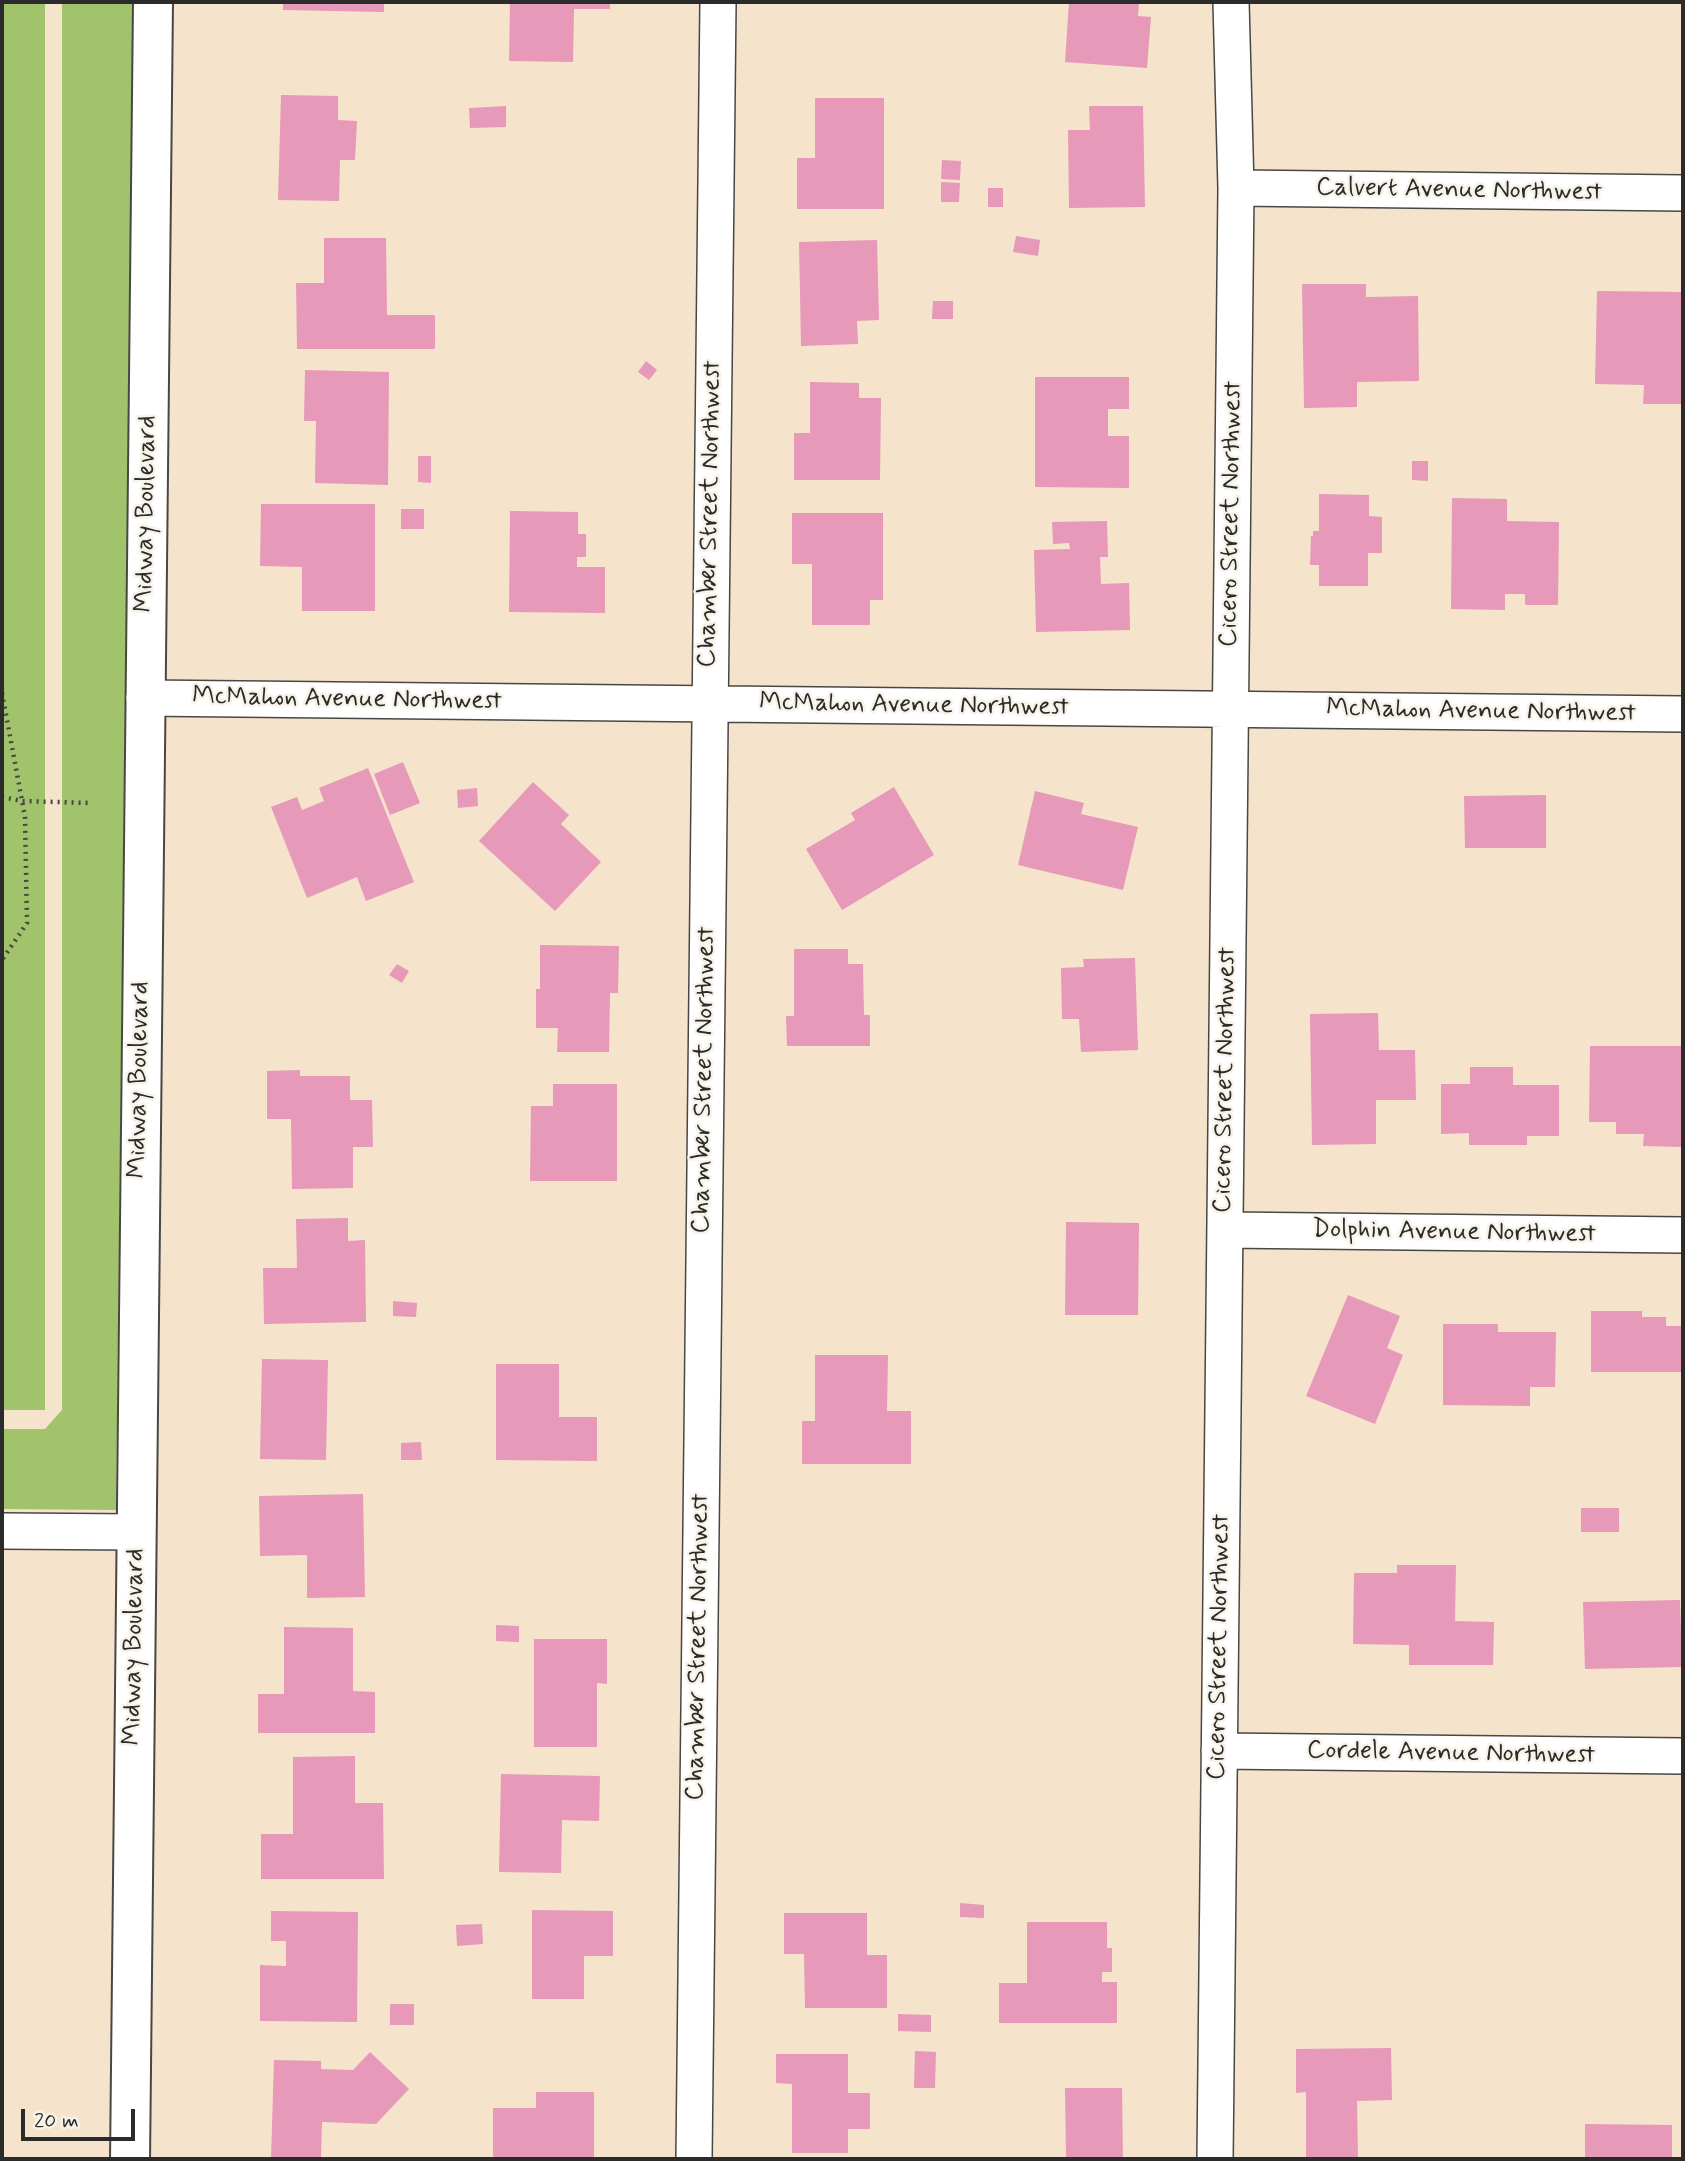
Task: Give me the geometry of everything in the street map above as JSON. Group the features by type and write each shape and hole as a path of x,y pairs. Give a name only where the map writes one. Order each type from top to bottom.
{"street":[{"name":"Midway Boulevard","path":"130,2159 153,2"},
{"name":"Chamber Street Northwest","path":"694,2159 718,2"},
{"name":"Cicero Street Northwest","path":"1215,2159 1236,188 1231,2"},
{"name":"Calvert Avenue Northwest","path":"1236,188 1683,193"},
{"name":"McMahon Avenue Northwest","path":"144,698 1683,714"},
{"name":"Dolphin Avenue Northwest","path":"1225,1230 1683,1235"},
{"path":"2,1531 136,1532"},
{"name":"Cordele Avenue Northwest","path":"1219,1751 1683,1756"}],"path":[{"path":"2,693 25,817 27,923 2,960"},
{"path":"2,797 22,801 90,803"}],"green space":[{"path":"2,2 45,2 45,1410 2,1410"},
{"path":"62,2 133,2 116,1510 2,1509 2,1429 45,1429 62,1410"}],"building":[{"path":"283,2 384,2 384,12 283,10"},
{"path":"510,2 610,2 610,9 574,9 573,62 509,61"},
{"path":"1069,2 1139,2 1138,16 1151,17 1147,68 1065,62"},
{"path":"281,95 338,96 338,120 357,121 355,160 340,160 339,201 278,200"},
{"path":"815,98 884,98 884,209 797,209 797,158 815,158"},
{"path":"506,106 506,127 470,128 469,108"},
{"path":"1089,106 1143,106 1145,207 1069,208 1068,130 1090,130"},
{"path":"942,160 961,161 960,180 941,179"},
{"path":"941,182 960,183 959,202 941,202"},
{"path":"988,188 1003,188 1003,207 988,207"},
{"path":"1016,236 1040,240 1038,256 1013,252"},
{"path":"324,238 386,238 387,315 435,315 435,349 297,349 296,283 324,283"},
{"path":"877,240 879,320 857,321 858,344 801,346 799,242"},
{"path":"1302,284 1366,284 1366,297 1418,296 1419,381 1357,382 1357,407 1304,408"},
{"path":"1597,291 1683,292 1683,404 1643,404 1644,385 1595,384"},
{"path":"933,301 953,301 953,319 932,319"},
{"path":"646,361 657,370 649,380 638,372"},
{"path":"305,370 389,372 388,485 315,483 316,421 304,421"},
{"path":"1035,377 1129,377 1129,409 1108,409 1108,436 1129,436 1129,488 1035,487"},
{"path":"810,382 859,383 859,398 881,398 880,480 794,480 794,433 810,433"},
{"path":"418,456 431,456 431,483 418,482"},
{"path":"1412,461 1428,461 1428,481 1412,480"},
{"path":"1319,494 1369,495 1369,516 1382,517 1382,553 1368,553 1368,586 1319,586 1319,565 1310,565 1311,536 1313,531 1319,531"},
{"path":"1452,498 1507,499 1507,521 1559,522 1558,605 1525,605 1525,594 1505,594 1505,610 1451,609"},
{"path":"261,504 375,504 375,611 302,611 302,567 260,566"},
{"path":"401,509 424,509 424,529 401,529"},
{"path":"510,511 578,512 578,534 586,534 586,557 577,557 577,567 605,567 605,613 509,612"},
{"path":"792,513 883,513 883,600 870,600 870,625 812,625 812,564 792,564"},
{"path":"1107,521 1108,557 1100,557 1101,584 1129,583 1130,630 1036,632 1034,550 1070,549 1069,543 1053,544 1052,522"},
{"path":"403,762 420,803 390,815 374,774"},
{"path":"368,768 414,882 366,901 357,877 307,898 271,807 297,797 302,810 324,801 319,788"},
{"path":"533,782 569,815 561,824 601,862 555,911 479,841"},
{"path":"894,787 934,855 842,910 806,849 855,820 851,813"},
{"path":"477,788 478,806 458,808 457,790"},
{"path":"1035,791 1084,803 1081,814 1138,827 1123,890 1018,865"},
{"path":"1546,795 1546,848 1465,848 1464,796"},
{"path":"540,945 619,946 618,993 610,993 609,1052 557,1052 558,1028 536,1028 536,989 540,989"},
{"path":"794,949 848,949 848,964 863,964 864,1015 870,1015 870,1046 787,1046 786,1016 794,1016"},
{"path":"1135,958 1138,1050 1081,1052 1079,1019 1062,1019 1061,968 1084,967 1083,959"},
{"path":"397,964 409,971 402,983 389,975"},
{"path":"1378,1013 1379,1050 1415,1050 1416,1100 1376,1100 1376,1144 1312,1145 1310,1014"},
{"path":"1590,1046 1683,1046 1683,1147 1643,1146 1644,1134 1616,1134 1616,1122 1589,1122"},
{"path":"1470,1067 1513,1067 1513,1085 1559,1085 1559,1136 1527,1136 1527,1145 1469,1145 1469,1133 1441,1134 1441,1084 1470,1084"},
{"path":"300,1070 300,1076 350,1076 350,1100 372,1100 373,1147 353,1147 353,1188 292,1189 291,1119 267,1119 267,1071"},
{"path":"553,1084 617,1084 617,1181 530,1181 531,1106 553,1106"},
{"path":"348,1218 348,1241 365,1240 366,1322 264,1324 263,1268 297,1268 296,1219"},
{"path":"1066,1222 1139,1223 1138,1315 1065,1315"},
{"path":"1348,1295 1400,1316 1387,1348 1403,1355 1375,1424 1306,1396"},
{"path":"393,1301 417,1303 416,1317 393,1316"},
{"path":"1591,1311 1642,1311 1642,1317 1666,1317 1666,1326 1681,1326 1681,1372 1591,1372"},
{"path":"1443,1324 1498,1324 1498,1332 1556,1332 1555,1387 1530,1387 1530,1406 1443,1405"},
{"path":"815,1355 888,1355 887,1411 911,1411 911,1464 802,1464 802,1421 815,1421"},
{"path":"262,1359 328,1360 326,1460 260,1459"},
{"path":"496,1364 559,1364 559,1417 597,1417 597,1461 496,1460"},
{"path":"421,1442 422,1460 401,1460 401,1443"},
{"path":"363,1494 365,1597 307,1598 307,1555 260,1556 259,1496"},
{"path":"1581,1508 1619,1508 1619,1532 1581,1532"},
{"path":"1397,1565 1456,1565 1455,1621 1494,1622 1493,1665 1409,1665 1409,1645 1353,1644 1354,1573 1397,1573"},
{"path":"1680,1600 1682,1667 1585,1669 1583,1602"},
{"path":"496,1625 519,1626 519,1642 496,1641"},
{"path":"284,1627 353,1628 353,1691 375,1692 375,1733 258,1733 258,1694 284,1694"},
{"path":"534,1639 607,1639 607,1684 597,1683 597,1747 534,1747"},
{"path":"355,1756 355,1803 383,1803 384,1879 261,1879 261,1834 293,1834 293,1757"},
{"path":"501,1774 600,1776 599,1821 562,1820 561,1873 499,1872"},
{"path":"960,1903 984,1905 984,1918 960,1917"},
{"path":"532,1910 613,1911 613,1956 584,1956 584,1999 532,1999"},
{"path":"271,1911 358,1912 357,2022 260,2021 260,1965 286,1966 286,1941 271,1941"},
{"path":"784,1913 867,1913 867,1955 887,1955 887,2008 805,2008 804,1954 784,1954"},
{"path":"1027,1922 1107,1922 1107,1948 1112,1948 1112,1972 1102,1972 1102,1982 1117,1982 1117,2023 999,2023 999,1983 1027,1983"},
{"path":"482,1924 483,1944 457,1946 456,1925"},
{"path":"390,2004 414,2004 414,2025 390,2025"},
{"path":"898,2014 931,2015 931,2032 898,2031"},
{"path":"1391,2048 1392,2100 1357,2101 1358,2158 1306,2159 1306,2092 1296,2093 1296,2049"},
{"path":"915,2051 936,2052 935,2088 914,2088"},
{"path":"370,2052 409,2089 376,2124 322,2122 321,2159 271,2159 274,2060 321,2061 321,2069 353,2070"},
{"path":"776,2054 848,2054 848,2093 870,2093 870,2129 848,2129 848,2153 792,2153 792,2084 776,2083"},
{"path":"1065,2088 1122,2088 1123,2159 1066,2159"},
{"path":"536,2092 594,2092 594,2159 493,2159 493,2108 536,2108"},
{"path":"1585,2124 1672,2125 1672,2159 1585,2159"}]}
